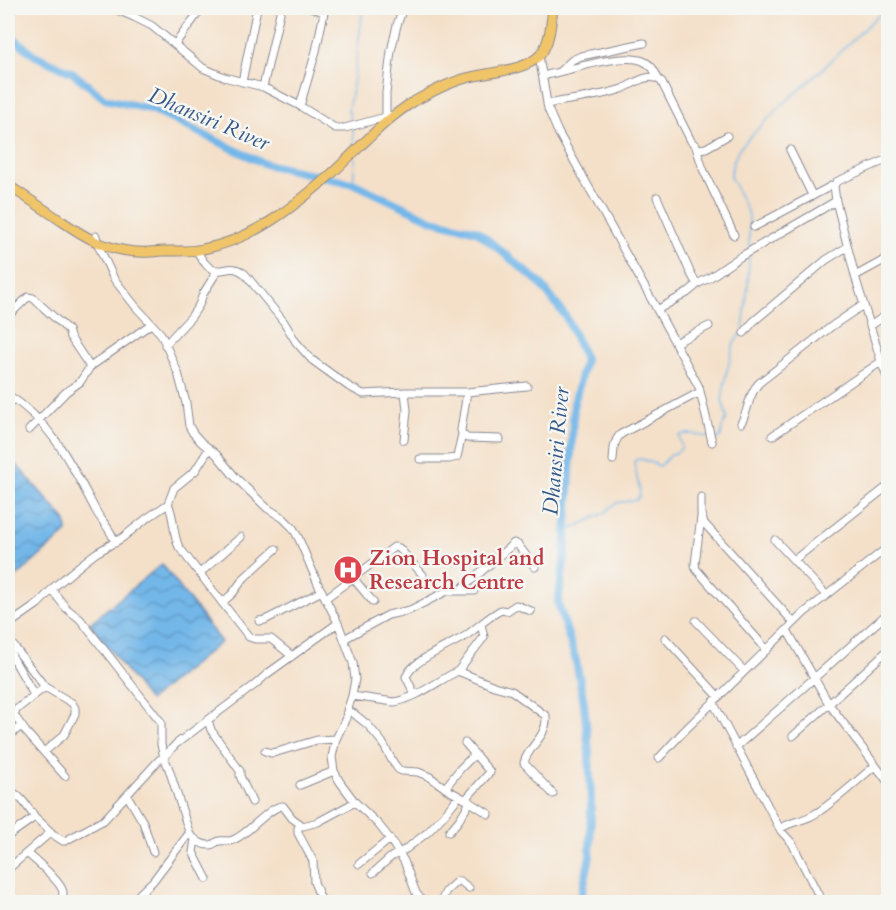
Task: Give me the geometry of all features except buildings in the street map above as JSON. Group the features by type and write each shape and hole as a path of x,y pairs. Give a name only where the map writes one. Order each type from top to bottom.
{"main road":[{"path":"8,185 97,239 159,251 213,247 236,239 277,217 300,201 390,116 455,81 526,65 539,56 546,44 553,8"},
{"path":"8,180 97,239"}],"street":[{"path":"113,8 152,26 202,68 224,78 263,87 335,128 345,128 390,116 386,93 391,51 403,8"},
{"path":"131,15 136,8"},
{"path":"175,44 202,8"},
{"path":"242,82 257,8"},
{"path":"263,87 281,8"},
{"path":"300,106 316,51 324,10 312,8"},
{"path":"559,72 572,60 581,56 644,43"},
{"path":"539,56 547,104 552,119 700,392 712,442"},
{"path":"543,76 625,58 648,64 654,69 696,147 703,169 734,235"},
{"path":"547,104 612,92 650,77 658,78"},
{"path":"696,147 703,149 727,136"},
{"path":"790,150 812,195"},
{"path":"754,227 836,182 888,159"},
{"path":"835,184 847,247 888,380"},
{"path":"657,197 690,273 699,283"},
{"path":"657,310 687,293 740,257 837,201"},
{"path":"97,239 114,279 161,334 178,373 189,426 193,433 267,508 284,518 293,528 338,623 353,663 355,679 346,718 336,739 332,757 334,771 355,802 378,824 399,852 421,902"},
{"path":"744,333 753,322 826,260 847,247"},
{"path":"196,250 208,267 213,270 232,268 239,269 245,274 284,322 303,351 348,386 363,394 467,392 527,386"},
{"path":"855,276 888,258"},
{"path":"165,345 192,317 218,270"},
{"path":"8,316 28,297 33,298 68,330 70,337 90,367"},
{"path":"741,423 752,392 759,383 863,304"},
{"path":"870,326 888,314"},
{"path":"29,430 66,392 80,382 90,367 151,324"},
{"path":"675,343 709,326"},
{"path":"772,436 888,357"},
{"path":"404,440 405,392"},
{"path":"420,459 457,457 467,392"},
{"path":"613,460 617,437 700,392"},
{"path":"8,395 38,420 54,438 115,543"},
{"path":"462,434 467,438 500,439"},
{"path":"8,625 38,603 83,563 115,543 168,504 174,488 195,471 209,449"},
{"path":"794,560 888,486"},
{"path":"701,497 696,569 767,650"},
{"path":"168,504 175,539 179,547 249,637 271,639 292,656"},
{"path":"701,517 708,528 794,623"},
{"path":"200,573 241,537"},
{"path":"775,540 826,595"},
{"path":"460,590 514,543 535,567"},
{"path":"326,598 394,547 399,548 423,574"},
{"path":"659,758 794,623 888,547"},
{"path":"222,603 244,578 276,549"},
{"path":"353,578 373,602"},
{"path":"52,590 66,608 80,619 161,722 161,745 164,757 192,837 195,856 207,879"},
{"path":"259,621 322,591"},
{"path":"344,639 388,615 410,610 447,591 474,591"},
{"path":"415,694 406,679 408,672 420,661 466,635 501,610 507,611 516,605 531,611"},
{"path":"736,747 888,613"},
{"path":"696,621 744,672"},
{"path":"8,790 17,795 51,832 59,839 66,841 104,820 145,773 176,744 338,623"},
{"path":"352,696 394,702 415,694 458,671 483,637 481,624"},
{"path":"787,630 829,704 888,781"},
{"path":"665,638 716,699 736,747 780,829 792,843 822,903"},
{"path":"8,639 45,687 72,703 76,711 64,735 44,752"},
{"path":"8,649 34,695"},
{"path":"793,736 888,650"},
{"path":"458,671 513,691 546,717 542,734 525,757 524,763 553,794"},
{"path":"45,687 17,709 14,713 15,718 65,776"},
{"path":"346,711 353,712 368,725 382,742 398,769 424,774 489,814"},
{"path":"208,720 211,730 240,771 240,776 252,802"},
{"path":"8,736 21,726"},
{"path":"265,751 277,752 318,740 336,739"},
{"path":"374,873 399,852 418,841 465,799 490,772 465,743"},
{"path":"445,788 475,754"},
{"path":"780,829 790,823 806,819 821,810 875,765"},
{"path":"300,784 334,771"},
{"path":"128,795 143,822 153,852"},
{"path":"449,832 459,820 465,799"},
{"path":"130,903 149,886 187,836 208,845 221,841 232,841 280,805 300,825 307,826 355,802"},
{"path":"8,836 35,817"},
{"path":"300,825 298,833 313,861 314,882 322,903"},
{"path":"8,869 51,832"},
{"path":"359,864 390,839"},
{"path":"27,853 61,886 63,892 60,902"},
{"path":"441,903 449,888 457,881 469,888"}],"water":[{"path":"8,455 66,521 67,532 16,577 8,565"},
{"path":"162,564 221,642 149,701 90,623"}],"waterway":[{"path":"350,119 348,108 363,8"},
{"path":"749,248 749,215 730,176 738,150 783,104 888,8"},
{"name":"Dhansiri River","path":"8,33 34,55 73,73 105,99 150,109 265,164 355,184 432,220 477,231 540,283 566,317 585,359 574,404 565,556 558,603 576,661 584,704 589,753 590,856 580,902"},
{"path":"353,128 354,148"},
{"path":"353,184 355,158"},
{"path":"743,329 749,256"},
{"path":"713,438 721,437 722,427 727,418 722,400 726,375 734,343 741,333"},
{"path":"567,531 603,514 616,503 636,500 639,497 635,460 641,459 660,466 681,448 679,436 689,434 709,437"}],"place":[{"name":"Zion Hospital and Research Centre","path":"348,570"}]}
